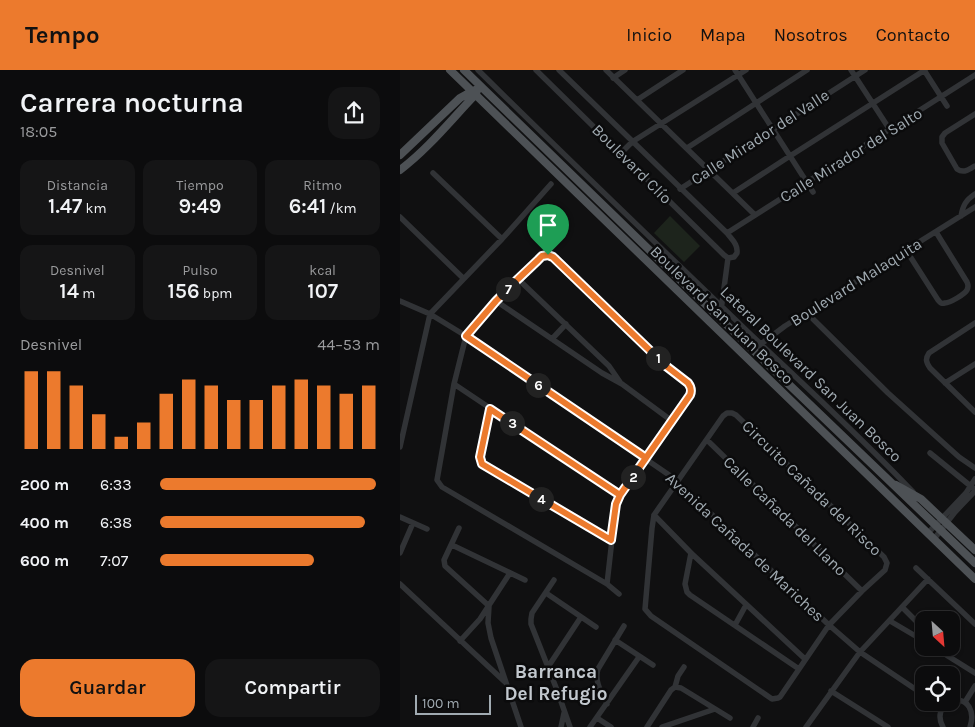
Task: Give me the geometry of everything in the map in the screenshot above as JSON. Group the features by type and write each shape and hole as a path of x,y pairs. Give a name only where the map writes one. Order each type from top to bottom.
{"main road":[{"name":"Boulevard San Juan Bosco","path":"464,70 890,482 941,525"},
{"name":"Boulevard San Juan Bosco","path":"453,73 975,579"},
{"path":"453,73 460,91 455,103"},
{"path":"400,170 415,158 451,121 474,92 475,80"},
{"path":"400,155 464,95 474,92 487,92"},
{"path":"451,121 472,104 484,103"},
{"path":"491,110 490,103 499,103"},
{"path":"697,311 704,303"},
{"path":"890,482 916,496"},
{"name":"Lateral Boulevard San Juan Bosco","path":"916,496 921,499 941,525 974,556"},
{"path":"962,566 974,556"}],"street":[{"name":"Lateral Boulevard San Juan Bosco","path":"478,70 884,462 916,496"},
{"name":"Boulevard Clío","path":"536,70 728,258"},
{"path":"559,70 727,233 736,244 737,253 734,257 728,258 720,318"},
{"path":"606,70 755,215"},
{"path":"613,78 625,70"},
{"path":"637,100 683,70"},
{"path":"621,153 632,142 737,72 746,70"},
{"path":"687,148 807,70"},
{"path":"852,70 890,130"},
{"name":"Calle Mirador del Valle","path":"680,189 866,70"},
{"path":"734,193 925,70 947,106"},
{"path":"737,72 813,192"},
{"name":"Calle Mirador del Salto","path":"727,233 975,75"},
{"path":"975,114 945,133 941,140 957,169 964,172 975,166"},
{"path":"432,174 502,238"},
{"path":"400,447 430,314 551,184"},
{"name":"Boulevard Malaquita","path":"961,216 965,201 975,194"},
{"name":"Boulevard Malaquita","path":"753,350 785,326 975,207"},
{"path":"400,217 463,278"},
{"path":"906,250 940,303 949,302 964,293 968,289 968,285 936,232"},
{"path":"607,584 616,504 620,495 692,390 688,383 666,366 553,257 548,255 542,256 496,301 466,336 454,384 437,476 438,484 607,584 619,594"},
{"path":"518,279 609,366 622,384"},
{"name":"Avenida Cañada de Mariches","path":"400,301 430,314 466,336 646,458 678,482 829,625 860,652 915,690"},
{"path":"496,301 602,373 622,384 672,421"},
{"path":"813,319 888,393 959,457 975,468"},
{"path":"975,323 928,353 926,358 930,368 975,412"},
{"path":"552,339 566,324"},
{"path":"945,383 975,364"},
{"path":"454,384 620,495"},
{"path":"490,409 480,457 482,464 611,540"},
{"name":"Circuito Cañada del Risco","path":"727,413 732,413 884,557 888,563 885,570 829,625 778,698 772,699 651,616 645,609 654,515 678,482 723,416 727,413"},
{"name":"Calle Cañada del Llano","path":"707,440 862,591"},
{"path":"930,454 973,489"},
{"path":"931,536 973,489 975,479"},
{"path":"654,515 691,553 806,659"},
{"path":"400,517 427,529"},
{"path":"400,553 413,524"},
{"path":"458,528 444,560 445,566 489,606"},
{"path":"452,545 525,580"},
{"path":"691,553 685,584 687,592 799,669"},
{"path":"916,568 975,624"},
{"path":"460,641 480,619 510,573"},
{"path":"809,726 831,691 860,652 928,579"},
{"path":"554,580 532,614 531,624 570,727"},
{"path":"400,584 506,683"},
{"path":"546,593 596,627"},
{"path":"736,625 746,605"},
{"path":"489,606 488,623 491,638 521,727"},
{"path":"902,607 915,621"},
{"path":"548,667 581,617"},
{"path":"480,619 488,623"},
{"path":"890,621 915,636"},
{"path":"607,704 597,682 597,673 624,626"},
{"path":"615,640 653,666"},
{"path":"950,656 975,673"},
{"path":"590,727 639,657"},
{"path":"647,727 671,690 675,687 678,676 684,668"},
{"path":"965,702 975,686"},
{"path":"675,687 681,688 730,718"},
{"path":"831,691 888,727"},
{"path":"960,700 969,705 972,710 972,723"},
{"path":"662,727 715,709"},
{"path":"941,711 940,722 943,727"},
{"path":"560,727 564,713"},
{"path":"597,718 612,727"},
{"path":"752,727 758,718"}],"shaded area":[{"path":"670,216 700,246 684,262 654,233"}],"district":[{"name":"Barranca Del Refugio","path":"556,683"}],"route":[{"path":"548,255 542,256 518,279 466,336 646,458 620,495 616,504 611,540 482,464 480,457 490,409 620,495 646,458 690,395 692,390 688,383 666,366 553,257 548,255"}]}
